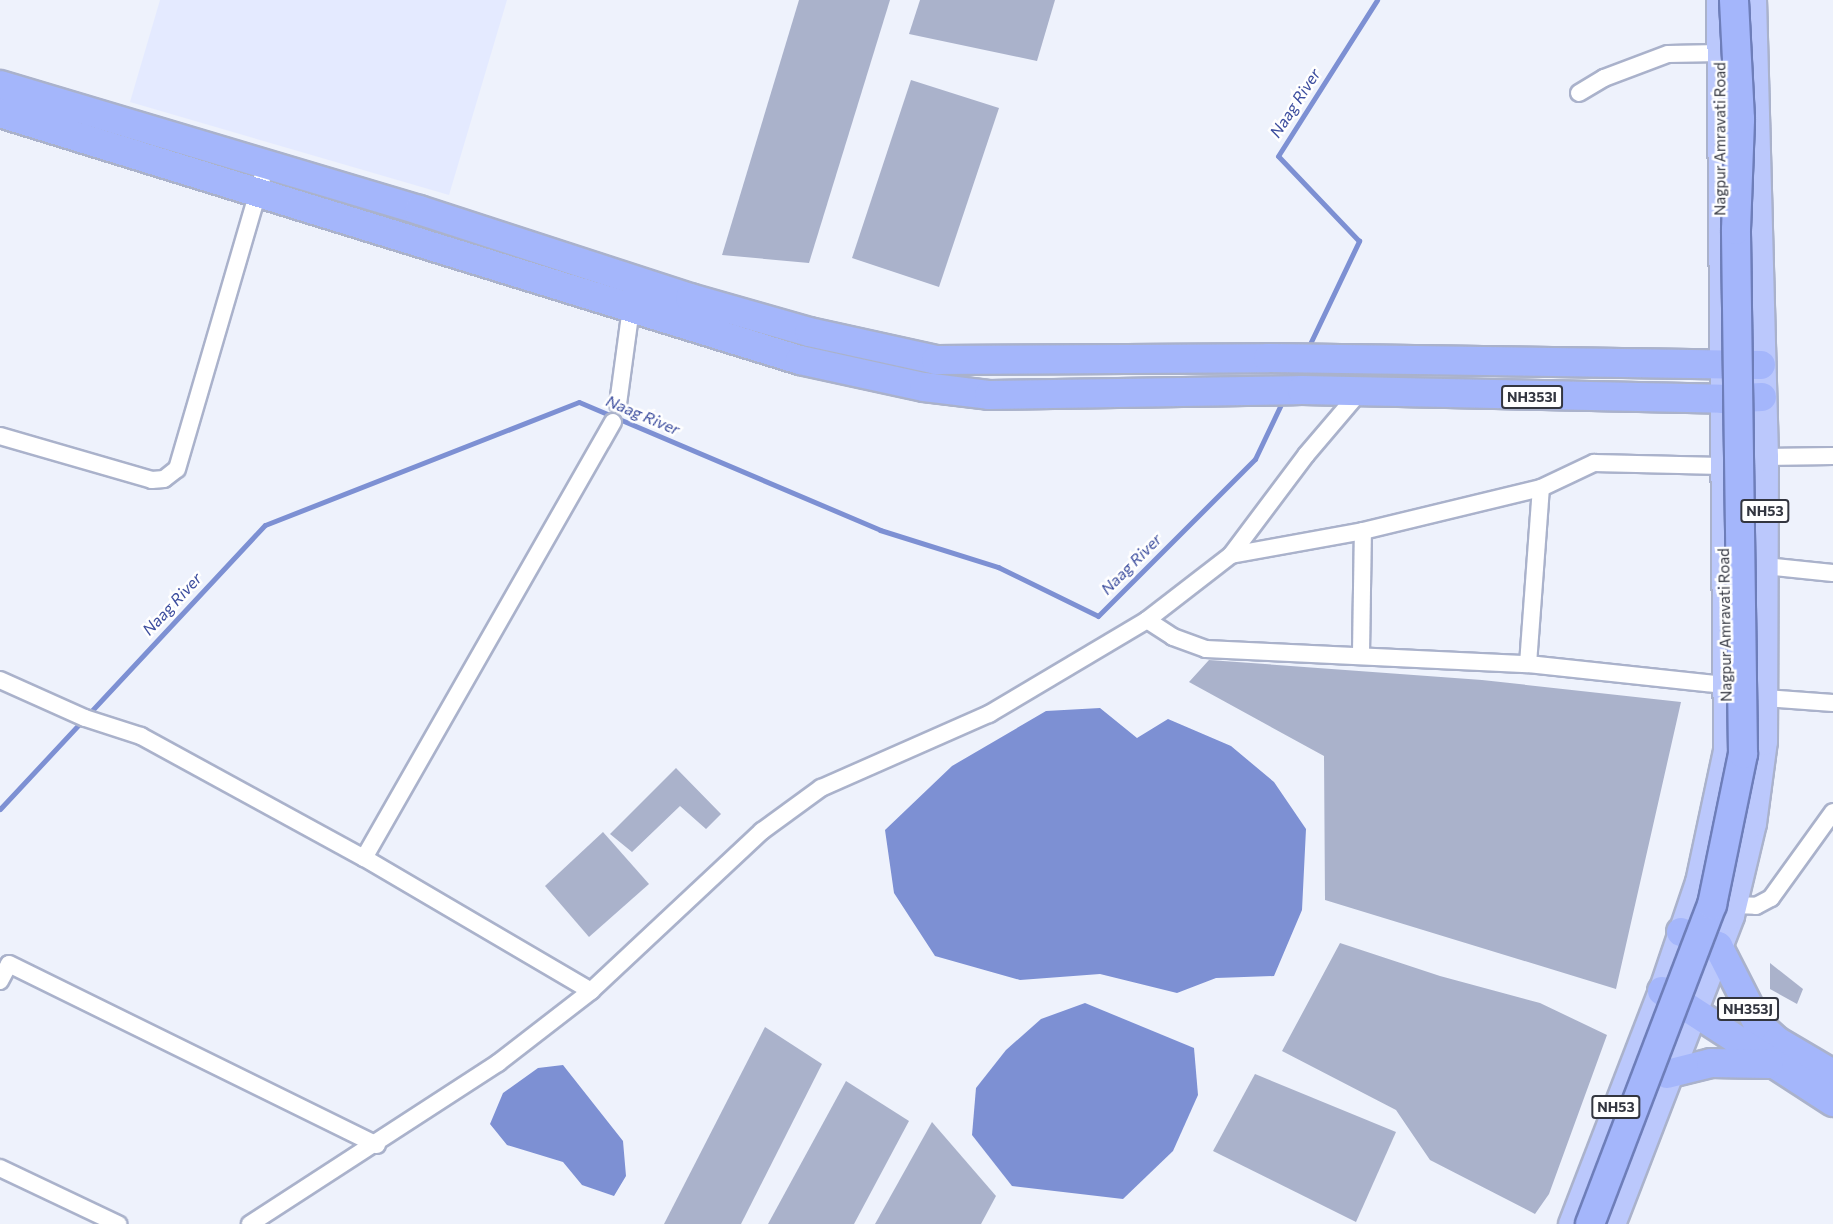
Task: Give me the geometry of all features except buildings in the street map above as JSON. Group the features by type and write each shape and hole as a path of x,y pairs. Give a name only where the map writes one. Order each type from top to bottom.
{"highway":[{"path":"1590,1224 1712,905 1743,754 1736,230 1740,119 1734,0"},
{"path":"0,85 632,308"},
{"path":"0,113 261,177 690,298 914,356 987,361 1303,358 1761,365"},
{"name":"NH353I","path":"632,308 810,363 945,390 989,395 1289,391 1723,399 1762,397"},
{"path":"1682,932 1718,946"},
{"name":"NH353J","path":"1718,946 1758,1024 1777,1041 1833,1074"},
{"name":"NH353J","path":"1662,991 1833,1102"},
{"path":"1667,1074 1711,1063 1772,1064"}],"main road":[{"name":"Nagpur Amravati Road","path":"1572,1224 1662,991 1682,932 1717,811 1727,750 1722,466 1720,0"},
{"name":"NH53","path":"1611,1224 1733,906 1752,823 1765,698 1765,566 1752,0"}],"street":[{"path":"1579,93 1604,78 1668,54 1720,53"},
{"path":"0,436 152,480 164,479 177,469 261,177"},
{"path":"618,404 632,308"},
{"path":"250,1224 377,1145 498,1063 591,991 762,831 821,788 989,714 1147,620 1231,555 1306,455 1358,394"},
{"path":"364,858 613,422"},
{"path":"1764,457 1833,456"},
{"path":"1231,555 1363,531 1541,488 1594,464 1722,466"},
{"path":"1528,664 1541,488"},
{"path":"1361,653 1363,531"},
{"path":"1765,566 1833,573"},
{"path":"1147,620 1173,637 1206,649 1361,653 1528,664 1726,685"},
{"path":"0,680 85,718 141,736 364,858 591,991"},
{"path":"1765,698 1833,703"},
{"path":"1733,906 1756,906 1771,898 1833,812"},
{"path":"0,981 4,961 377,1145"},
{"path":"0,1168 118,1224"}],"shaded area":[{"path":"160,0 507,0 449,195 130,102"}],"water":[{"path":"1100,708 1137,738 1168,719 1231,746 1274,782 1306,829 1302,910 1274,976 1216,978 1177,993 1100,974 1020,980 935,956 894,893 885,830 952,766 1046,711"},
{"path":"1085,1003 1194,1048 1198,1095 1173,1151 1123,1199 1012,1186 972,1135 976,1088 1006,1050 1041,1019"},
{"path":"563,1065 623,1141 626,1176 614,1196 582,1185 563,1162 507,1145 490,1124 503,1093 538,1068"}],"waterway":[{"name":"Naag River","path":"1308,348 1359,241 1278,156 1377,0"},
{"name":"Naag River","path":"0,809 265,525 579,402 880,530 998,567 1098,616 1255,459 1284,398"}]}
